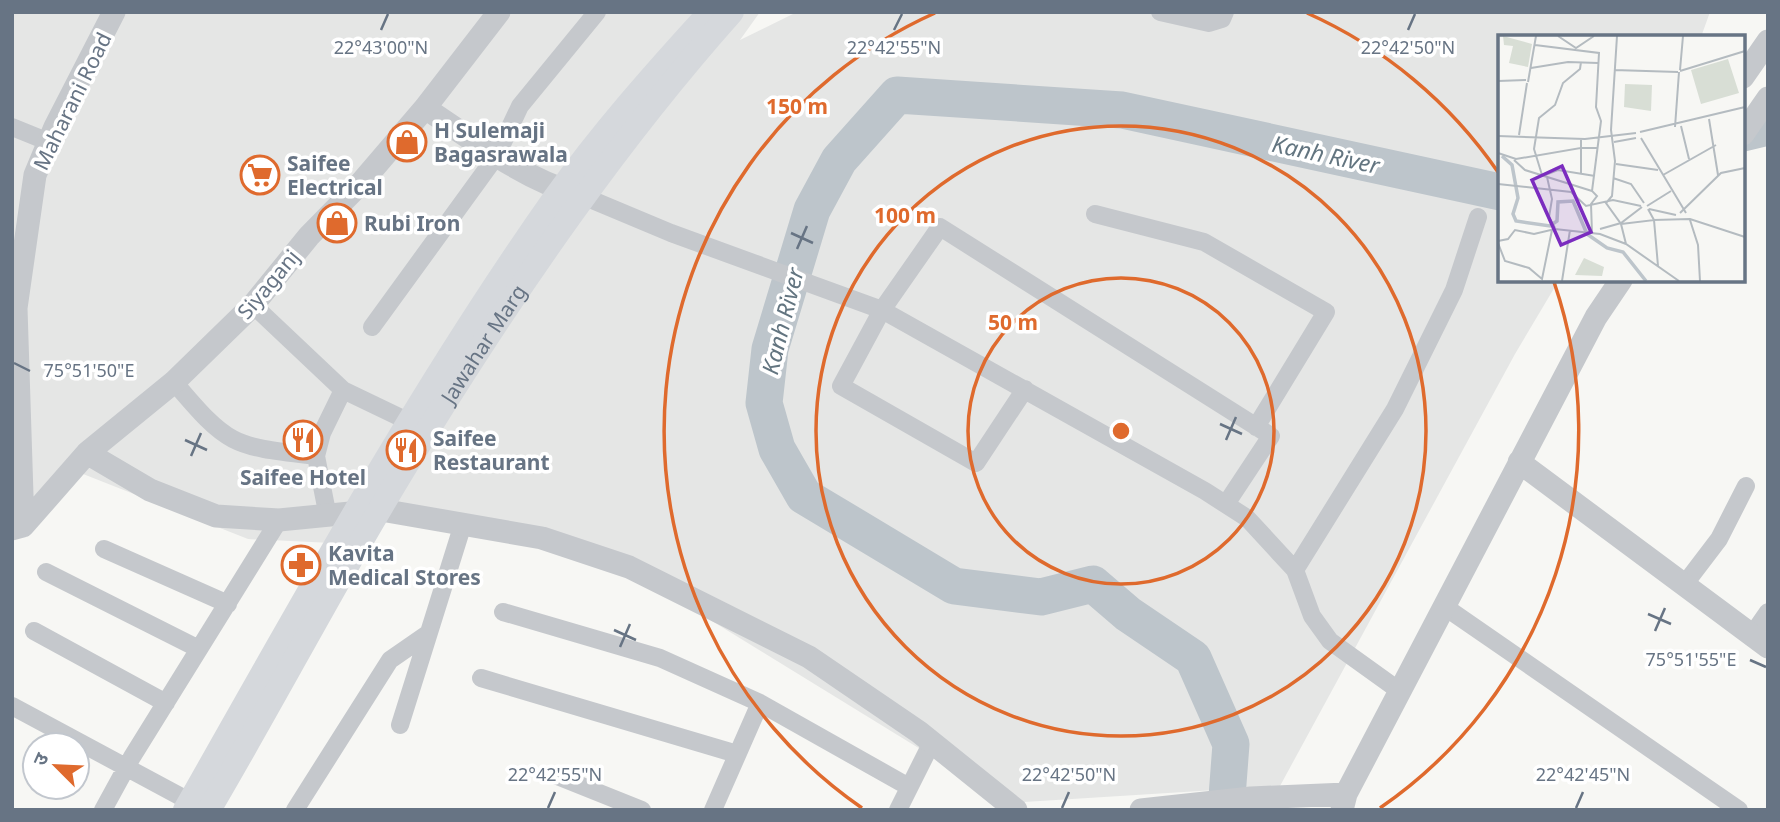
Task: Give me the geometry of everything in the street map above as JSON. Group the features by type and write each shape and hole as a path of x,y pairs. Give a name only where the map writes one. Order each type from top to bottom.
{"main road":[{"path":"204,807 356,513 419,426 561,190 653,74 710,12"},
{"name":"Jawahar Marg","path":"204,807 381,510 419,426 680,71 733,12"}],"street":[{"name":"Maharani Road","path":"18,527 16,308 35,175 114,12"},
{"name":"Siyaganj","path":"18,527 87,453 174,382 253,305 309,236 360,184 425,108 499,12"},
{"path":"372,327 497,155 520,106 597,12"},
{"path":"1160,12 1209,23 1222,19 1225,12"},
{"path":"1745,74 1767,42"},
{"path":"1745,131 1768,98"},
{"path":"425,108 497,155 561,190 882,310 1226,505 1247,518 1295,570 1311,616 1329,641 1401,692"},
{"path":"12,127 49,142"},
{"path":"1095,214 1204,242 1326,312 1256,427"},
{"path":"1295,570 1395,409 1454,290 1478,217"},
{"path":"1025,389 981,459 971,462 841,386 882,310 940,227 1271,436 1226,505"},
{"path":"1141,810 1251,798 1344,802 1519,462 1596,317 1620,282"},
{"path":"253,305 343,390 419,426"},
{"path":"174,382 211,426 227,438 257,449 316,456"},
{"path":"328,517 316,456 322,433 343,390"},
{"path":"87,453 150,490 216,516 279,520 381,510 542,538 629,567 809,657 919,732 1016,810"},
{"path":"1519,462 1760,641 1768,612"},
{"path":"1684,585 1719,539 1746,485"},
{"path":"103,810 126,766 279,520"},
{"path":"400,725 463,524"},
{"path":"104,549 228,604"},
{"path":"46,572 199,649"},
{"path":"1444,607 1739,810"},
{"path":"503,612 660,658 760,703 909,787"},
{"path":"34,631 166,703"},
{"path":"295,810 390,660 429,633"},
{"path":"481,678 737,754"},
{"path":"713,810 760,703"},
{"path":"12,706 204,807"},
{"path":"898,810 931,744"},
{"path":"552,774 642,810"}],"shaded area":[{"path":"12,12 760,12 740,40 797,12 1710,12 1702,35 1498,35 1498,282 1558,282 1515,354 1280,786 1008,803 634,573 482,533 376,514 353,544 248,539 78,472 52,495 12,508"}],"waterway":[{"name":"Kanh River","path":"1226,810 1231,744 1193,658 1128,614 1093,584 1041,597 954,586 804,496 777,449 764,403 770,349 812,210 839,160 897,95 1122,110 1498,192"},
{"name":"Kanh River","path":"1745,133 1768,127"}],"place":[{"name":"H Sulemaji Bagasrawala","path":"407,142"},
{"name":"Saifee Electrical","path":"260,175"},
{"name":"Rubi Iron","path":"337,223"},
{"name":"Saifee Hotel","path":"303,440"},
{"name":"Saifee Restaurant","path":"406,450"},
{"name":"Kavita Medical Stores","path":"301,565"}]}
